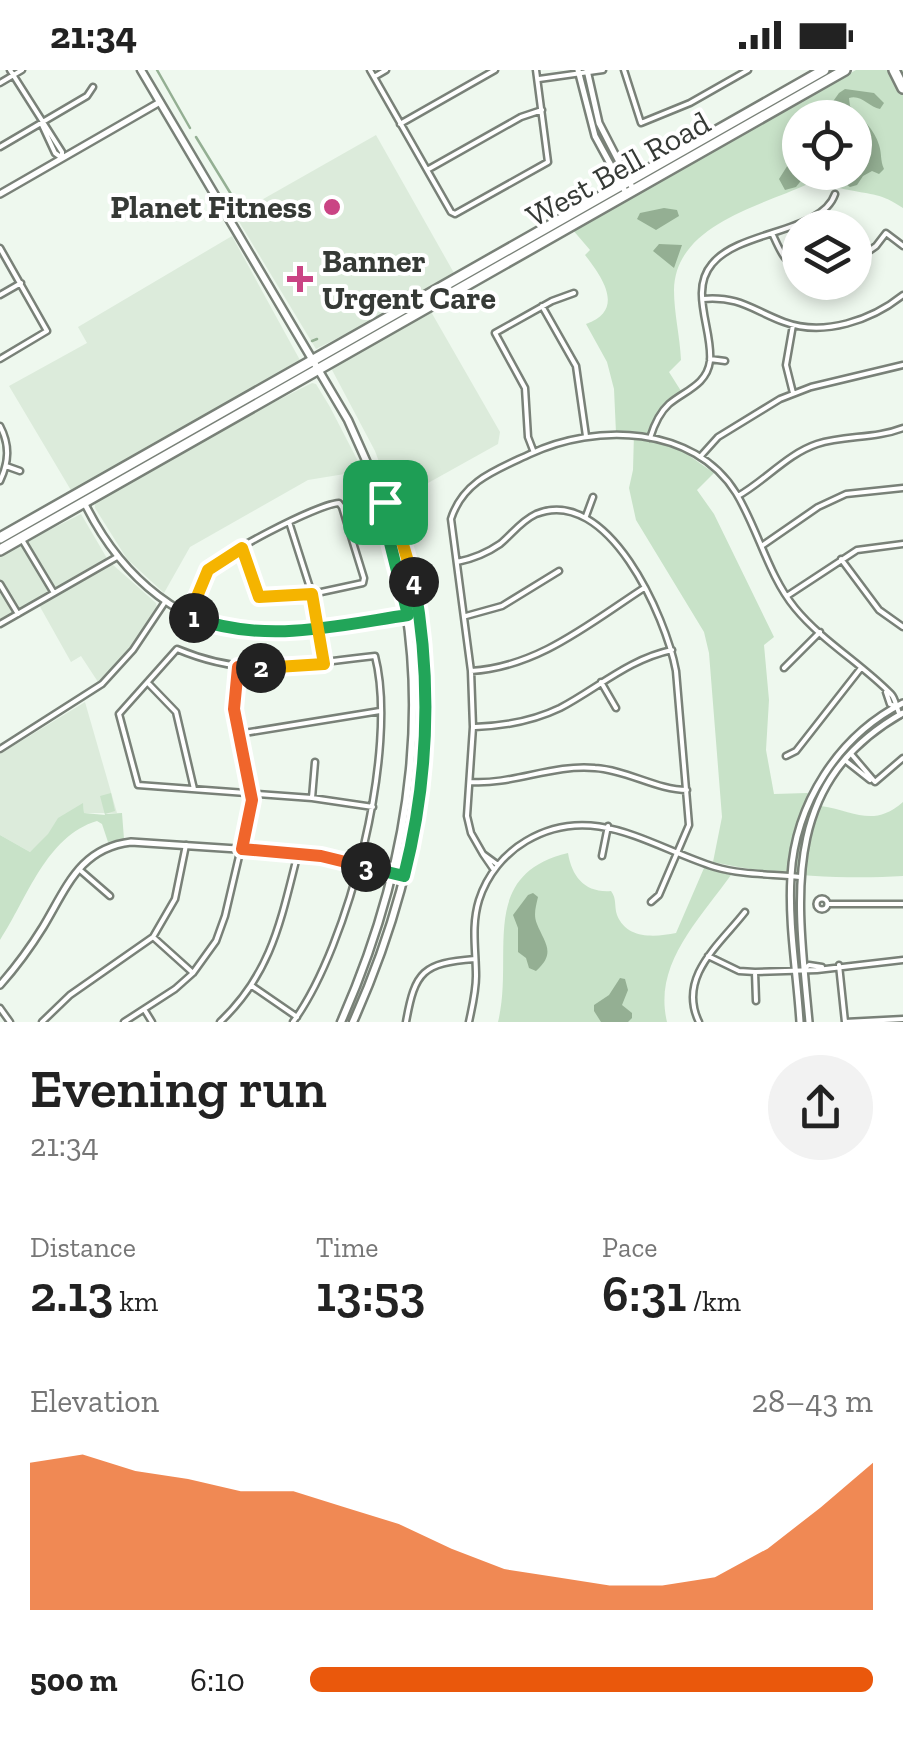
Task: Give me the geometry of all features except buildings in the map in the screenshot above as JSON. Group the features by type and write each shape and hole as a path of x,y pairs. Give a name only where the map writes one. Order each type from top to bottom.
{"main road":[{"path":"142,70 353,430 398,523 419,614 428,706 424,766 404,876 378,962 353,1022"},
{"name":"West Bell Road","path":"0,550 208,426 226,410 422,304 824,70"},
{"name":"West Bell Road","path":"627,187 844,70"},
{"path":"896,70 903,85"},
{"name":"West Bell Road","path":"0,538 180,448 204,428 319,370 422,304"},
{"path":"340,1022 373,942 410,792 416,702 408,615 382,511 385,502"}],"street":[{"path":"0,83 12,72 22,70"},
{"path":"370,70 450,212 459,213 548,162 536,70"},
{"path":"374,77 386,70"},
{"path":"400,124 495,70"},
{"path":"537,80 603,70"},
{"path":"624,70 641,123 690,103 748,70"},
{"path":"588,71 599,123 627,187"},
{"path":"12,72 62,152 62,158"},
{"path":"578,72 594,136 627,187"},
{"path":"0,147 87,96 94,87"},
{"path":"0,194 160,102"},
{"path":"427,170 521,116 542,110"},
{"path":"650,438 666,407 698,384 710,359 703,299 705,276 721,254 826,210 835,194"},
{"path":"459,213 462,221"},
{"path":"772,233 782,254"},
{"path":"872,249 886,233 903,246"},
{"path":"0,248 47,331 0,359"},
{"path":"0,295 20,283"},
{"path":"534,452 528,436 525,388 495,333 574,293"},
{"path":"703,299 729,298 793,325 821,328 881,310 903,295"},
{"path":"542,306 576,366 586,437"},
{"path":"793,325 786,366 793,393"},
{"path":"710,359 725,360"},
{"path":"700,457 718,438 793,393 903,366"},
{"path":"0,426 6,439 6,466 0,482"},
{"path":"738,496 816,444 903,428"},
{"path":"496,867 482,854 468,825 472,671 451,519 460,496 480,478 534,452 586,437 650,438 677,445 700,457 738,496 787,596 886,692 890,704 899,705"},
{"path":"6,466 20,471"},
{"path":"762,545 818,507 846,494 903,488"},
{"path":"586,516 594,497"},
{"path":"82,498 117,557 137,579 189,616 249,632 318,629 419,614"},
{"path":"189,616 208,570 242,548 314,508 339,503 363,583 312,594 259,597 242,548"},
{"path":"457,562 498,544 538,513 562,510 586,516 604,529 657,608 672,650 689,825 659,895 651,902"},
{"path":"288,522 312,594 324,664"},
{"path":"21,538 54,594"},
{"path":"787,596 857,550 903,544"},
{"path":"0,624 117,557"},
{"path":"841,559 879,610 903,627"},
{"path":"466,616 502,606 559,572"},
{"path":"0,584 18,614"},
{"path":"472,671 512,665 547,651 644,588"},
{"path":"0,749 102,684 133,650 166,602"},
{"path":"784,668 820,632"},
{"path":"252,986 295,1019 332,946 359,866 372,807 377,780 380,711 376,656 284,669 238,667 178,649 120,714 138,784 312,798 372,807"},
{"path":"472,727 505,725 560,708 634,663 672,650"},
{"path":"124,1022 192,973 216,940 226,916 252,793 234,709 238,667"},
{"path":"786,756 796,751 861,668"},
{"path":"600,682 616,708"},
{"path":"149,684 176,712 194,789"},
{"path":"809,1022 800,877 811,820 822,794 848,757 901,714 899,705"},
{"path":"800,1022 791,876 804,816 821,779 848,744 899,705"},
{"path":"238,734 380,711"},
{"path":"848,757 875,782 903,758"},
{"path":"312,798 315,762"},
{"path":"470,782 502,782 555,770 594,768 687,790"},
{"path":"469,1022 476,979 474,918 483,888 515,848 544,831 570,824 608,826 730,871 800,877"},
{"path":"602,856 608,826"},
{"path":"0,985 40,932 78,868 99,850 124,842 298,853 404,876"},
{"path":"42,1022 70,994 154,937 175,898 186,845"},
{"path":"220,1022 252,986 276,940 298,853"},
{"path":"78,868 110,896"},
{"path":"828,904 903,904"},
{"path":"698,1022 692,990 697,973 745,912"},
{"path":"40,932 49,938"},
{"path":"154,937 192,973"},
{"path":"708,956 739,971 755,972 903,960"},
{"path":"406,1022 419,976 438,964 474,959"},
{"path":"839,965 845,1022 903,1018"},
{"path":"755,972 756,1002"},
{"path":"0,1008 10,1022"},
{"path":"144,1010 152,1022"}],"shaded area":[{"path":"856,70 903,70 903,208 876,195 850,190 872,190 872,100 802,100"},
{"path":"845,89 874,93 884,103 880,109 872,105 872,100 834,100"},
{"path":"782,111 782,190 793,190 723,221 689,249 678,268 674,290 681,360 669,372 681,391 659,410 645,439 681,450 714,473 697,490 714,514 774,637 764,645 769,700 766,750 774,794 807,793 824,798 821,806 864,816 882,814 903,802 903,876 807,875 713,862 722,817 709,653 704,632 636,520 629,488 634,433 616,433 614,389 607,362 586,324 598,318 608,302 603,283 585,255 590,250 572,229"},
{"path":"872,132 884,169 879,174 872,171"},
{"path":"376,135 454,273 316,349 235,215"},
{"path":"664,208 677,210 679,216 656,230 637,219 640,213"},
{"path":"232,236 301,362 72,492 9,386 87,343 78,327"},
{"path":"659,244 682,245 674,268 653,251"},
{"path":"430,310 500,432 498,444 394,502 375,451 331,368"},
{"path":"312,383 330,407 363,471 308,480 190,547 164,593 127,559 95,508 95,501 219,430"},
{"path":"81,514 108,560 0,622 0,555"},
{"path":"112,564 157,608 126,654 98,682 81,656 71,662 39,605"},
{"path":"85,702 117,813 84,813 83,804 30,852 0,835 0,754"},
{"path":"111,793 115,811 105,814 122,813 124,839 108,842 102,824 97,821 64,840 40,871 0,940 0,835 30,852 58,818 83,803 84,813 105,815 100,796"},
{"path":"568,853 581,882 611,891 622,923 643,935 676,933 704,868 731,875 693,926 673,962 664,1001 667,1022 498,1022 510,898 521,879 539,864"},
{"path":"533,893 538,897 535,917 547,953 536,971 529,968 526,958 518,952 518,928 513,915"},
{"path":"620,978 625,979 628,990 622,1005 632,1013 632,1018 628,1022 601,1022 594,1005 609,995"}],"waterway":[{"path":"157,70 190,128"},
{"path":"196,137 234,199"},
{"path":"312,341 317,339"}],"place":[{"name":"Planet Fitness","path":"332,207"},
{"name":"Banner Urgent Care","path":"300,279"}],"route":[{"path":"385,502 382,511 408,615 318,629 313,630 296,632 270,634 227,629 189,616 204,578 214,564 242,548 259,597 312,594 316,620 318,629 324,664 284,669 238,667 234,709 252,800 242,849 321,856 404,876 417,816 428,706 410,562 392,507 385,502"}]}
